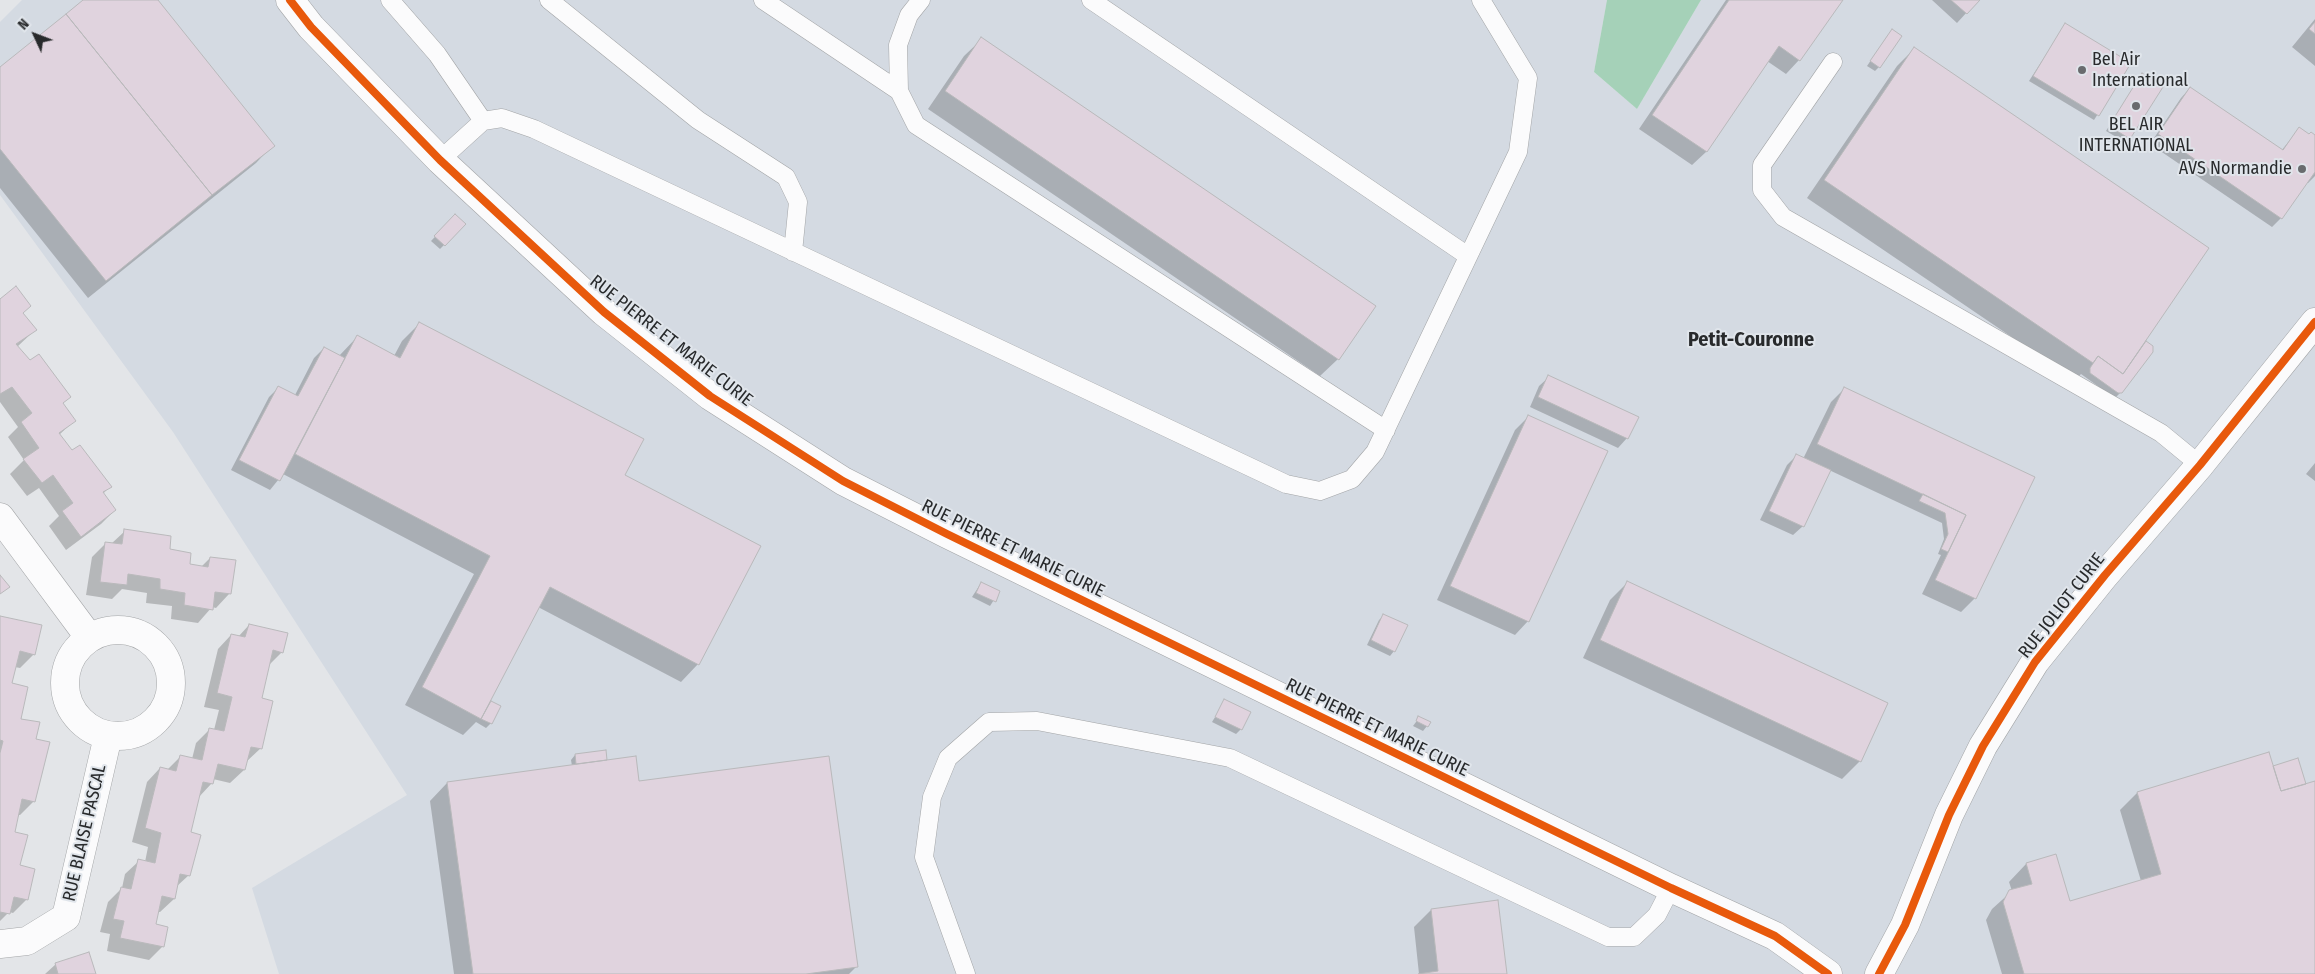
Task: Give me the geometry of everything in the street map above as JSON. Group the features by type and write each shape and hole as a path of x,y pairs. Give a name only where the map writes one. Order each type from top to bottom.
{"street":[{"name":"RUE PIERRE ET MARIE CURIE","path":"290,0 311,27 440,160 604,312 710,396 843,481 946,534 1671,888 1775,936 1828,974"},
{"name":"RUE JOLIOT CURIE","path":"1879,974 1905,924 1949,815 1983,746 2035,662 2105,575 2200,465 2315,322"},
{"path":"0,517 89,637"},
{"path":"122,629 139,633 154,643 165,656 170,673 170,690 166,706 156,721 141,731 125,736 108,736 90,729 76,717 67,701 64,683 67,665 76,649 89,637 105,630 122,629"},
{"name":"RUE BLAISE PASCAL","path":"0,944 27,941 66,917 108,736"}],"lane":[{"path":"390,0 437,54 483,121"},
{"path":"549,0 698,120 786,177 798,202 793,252"},
{"path":"763,0 899,91"},
{"path":"922,0 910,15 898,45 899,91 916,125 1386,430"},
{"path":"1092,0 1468,256"},
{"path":"440,160 483,121 502,118 534,129 1286,484 1320,491 1352,479 1375,452 1518,152 1528,78 1480,0"},
{"path":"1833,62 1762,165 1762,190 1783,217 2161,433 2200,465"},
{"path":"966,974 924,857 932,797 948,758 989,722 1038,721 1230,758 1608,937 1634,937 1656,915 1671,888"}],"shaded area":[{"path":"22,0 1607,0 1594,72 1637,109 1701,0 2315,0 2315,974 279,974 252,888 407,795 173,432 0,195 0,22"}],"green space":[{"path":"1607,0 1701,0 1637,109 1594,72"}],"building":[{"path":"83,0 158,0 275,146 212,195 66,14"},
{"path":"1729,0 1843,0 1800,61 1779,46 1707,152 1652,115"},
{"path":"1951,0 1980,0 1967,14"},
{"path":"66,14 212,195 106,281 0,149 0,67"},
{"path":"2315,22 2315,34 2309,29"},
{"name":"Bel Air International","path":"2065,23 2131,63 2099,116 2033,76"},
{"path":"1892,29 1902,36 1880,68 1870,61"},
{"path":"981,37 1376,306 1339,360 945,91"},
{"path":"1914,47 2209,248 2123,374 2098,356 2093,363 1824,180"},
{"name":"BEL AIR INTERNATIONAL","path":"2142,73 2163,87 2130,139 2109,126"},
{"path":"2190,87 2283,150 2299,127 2309,134 2311,132 2315,135 2315,172 2282,219 2158,134"},
{"path":"455,214 466,224 445,246 434,236"},
{"path":"16,286 31,306 23,313 37,330 16,344 30,360 39,354 71,397 63,403 76,421 59,433 72,450 80,445 112,487 103,492 116,510 81,537 62,511 73,503 53,475 42,483 23,459 39,448 21,422 32,413 12,387 0,394 0,299"},
{"path":"419,322 644,439 625,475 761,546 699,665 550,587 481,719 422,687 490,556 295,454 357,335 400,358"},
{"path":"2146,341 2153,346 2153,352 2122,393 2118,393 2090,373 2090,368 2098,356 2123,374"},
{"path":"324,347 345,358 280,481 239,460 278,386 298,396"},
{"path":"1548,375 1639,417 1628,439 1538,397"},
{"path":"1844,387 2035,477 1976,599 1935,580 1966,515 1817,444"},
{"path":"1528,415 1608,451 1529,622 1450,586"},
{"path":"1796,454 1831,470 1804,527 1769,511"},
{"path":"1923,494 1966,515 1948,552 1941,549 1948,534 1945,513 1919,501"},
{"path":"124,529 171,536 170,549 191,553 190,564 208,567 210,557 236,560 231,594 215,592 213,610 184,605 185,593 160,589 160,579 128,574 127,585 100,582 105,542 122,544"},
{"path":"0,575 10,587 0,594"},
{"path":"1627,581 1888,703 1861,762 1600,640"},
{"path":"981,582 1000,591 996,602 976,593"},
{"path":"1383,614 1408,625 1395,652 1371,640"},
{"path":"0,616 42,625 35,655 20,651 12,683 28,687 21,719 40,722 36,739 50,742 35,802 22,799 15,832 28,835 20,865 35,869 28,900 14,897 10,914 0,912 0,753 3,741 0,740"},
{"path":"249,624 288,633 283,653 273,650 262,698 273,701 262,749 251,747 245,770 218,764 213,784 203,782 191,832 201,835 190,876 180,874 175,899 162,896 156,924 168,927 164,947 120,938 124,921 113,919 121,887 131,889 138,859 155,863 161,833 145,828 160,767 176,771 180,755 202,760 209,728 224,731 232,697 217,693 231,634 245,637"},
{"path":"1224,699 1251,712 1242,730 1215,717"},
{"path":"491,701 501,706 492,724 481,719"},
{"path":"1418,716 1431,722 1428,727 1416,721"},
{"path":"606,750 607,760 576,764 575,754"},
{"path":"2269,752 2281,791 2315,781 2315,974 2024,974 2003,902 2009,890 2032,884 2026,863 2056,854 2070,901 2161,874 2137,792"},
{"path":"636,756 639,781 829,756 858,967 806,974 473,974 447,782"},
{"path":"2298,758 2306,784 2281,791 2273,766"},
{"path":"1498,900 1507,974 1418,974 1438,971 1431,909"},
{"path":"89,952 96,974 58,974 55,963"}],"cycle path":[{"path":"290,0 311,27 440,160 604,312 710,396 843,481 947,534 1671,888 1775,936 1828,974"},
{"path":"1879,974 1905,925 1949,815 1983,746 2035,662 2105,575 2200,465 2315,322"}],"place":[{"name":"Bel Air International","path":"2082,70"},
{"name":"BEL AIR INTERNATIONAL","path":"2136,106"},
{"name":"AVS Normandie","path":"2302,169"}],"district":[{"name":"Petit-Couronne","path":"1751,340"}]}
